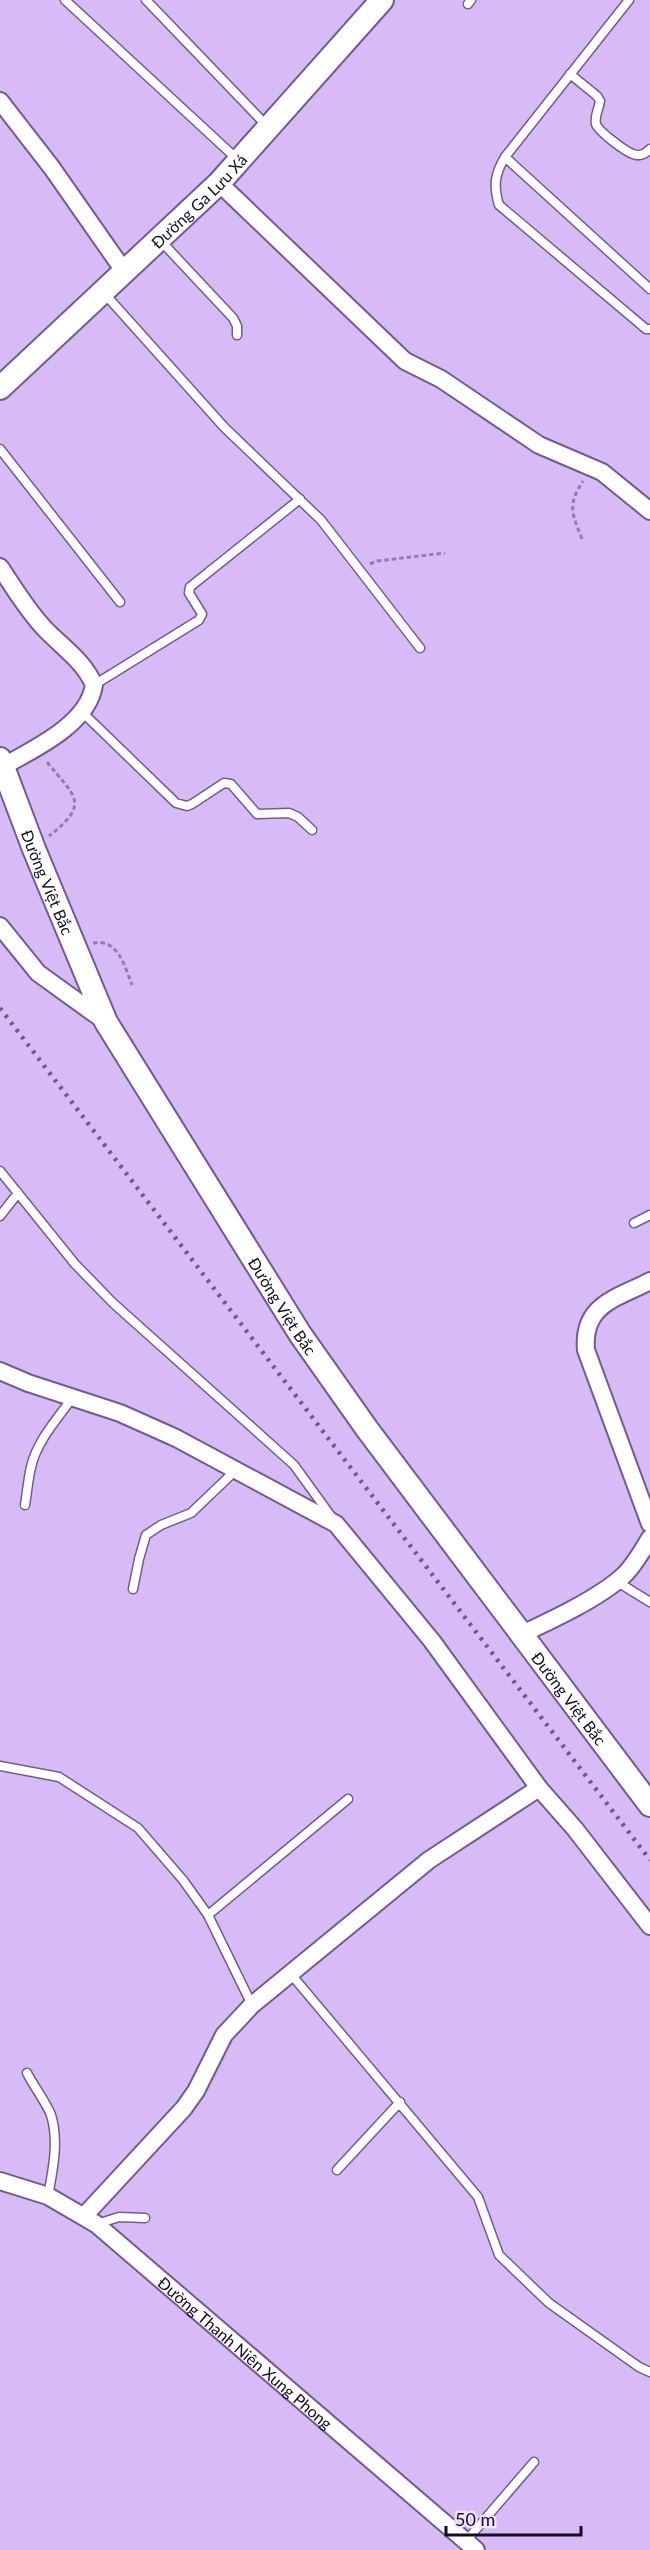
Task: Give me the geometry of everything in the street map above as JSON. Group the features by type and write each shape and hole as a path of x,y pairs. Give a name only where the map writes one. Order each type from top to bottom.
{"main road":[{"name":"Đường Ga Lưu Xá","path":"0,388 219,183 382,0"},
{"name":"Đường Việt Bắc","path":"1,764 106,1022 300,1334 367,1429 650,1805"}],"street":[{"path":"0,101 52,168 124,271"},
{"path":"219,183 405,361 441,379 539,445 568,459 591,466 650,511"},
{"path":"0,567 27,608 45,629 78,660 90,674 94,685 89,701 57,735 36,748 1,764"},
{"path":"0,926 38,973 106,1022"},
{"path":"650,1281 595,1311 587,1323 585,1338 586,1350 650,1524"},
{"path":"0,1371 28,1383 120,1413 166,1434 336,1524 432,1641 539,1788 575,1829 650,1926"},
{"path":"522,1634 549,1621 616,1581 633,1564 650,1538"},
{"path":"90,2220 184,2108 196,2091 224,2035 252,2005 429,1860 539,1788"},
{"name":"Đường Thanh Niên Xung Phong","path":"0,2181 48,2196 90,2220 471,2545"}],"lane":[{"path":"65,0 238,160"},
{"path":"147,0 269,128"},
{"path":"629,0 505,157 497,172 494,188 499,205 646,329 650,329"},
{"path":"570,74 600,101 596,114 596,125 600,130 631,154 640,155 650,149"},
{"path":"505,157 650,289"},
{"path":"159,239 233,318 237,326 237,335"},
{"path":"104,293 224,427 321,520 420,648"},
{"path":"0,449 120,602"},
{"path":"94,685 199,620 202,614 189,593 190,587 300,499"},
{"path":"81,711 176,803 188,806 224,783 231,784 256,814 289,813 298,817 312,830"},
{"path":"0,1171 75,1264 113,1304 294,1465 336,1524"},
{"path":"0,1216 18,1193"},
{"path":"634,1223 650,1215"},
{"path":"25,1505 35,1455 43,1439 73,1397"},
{"path":"133,1589 146,1535 161,1525 191,1513 236,1470"},
{"path":"616,1581 650,1602"},
{"path":"0,1766 59,1777 138,1828 183,1880 208,1915 252,2005"},
{"path":"208,1915 348,1799"},
{"path":"290,1973 478,2197 499,2255 549,2303 639,2367 650,2372"},
{"path":"27,2073 51,2113 54,2165 48,2196"},
{"path":"337,2170 400,2102"},
{"path":"90,2220 119,2217 145,2218"},
{"path":"471,2545 534,2462"}],"path":[{"path":"582,539 571,509 576,492 591,466"},
{"path":"358,569 376,561 445,553"},
{"path":"34,849 68,821 76,809 75,797 36,748"}],"railway":[{"path":"0,1008 650,1860"}]}
